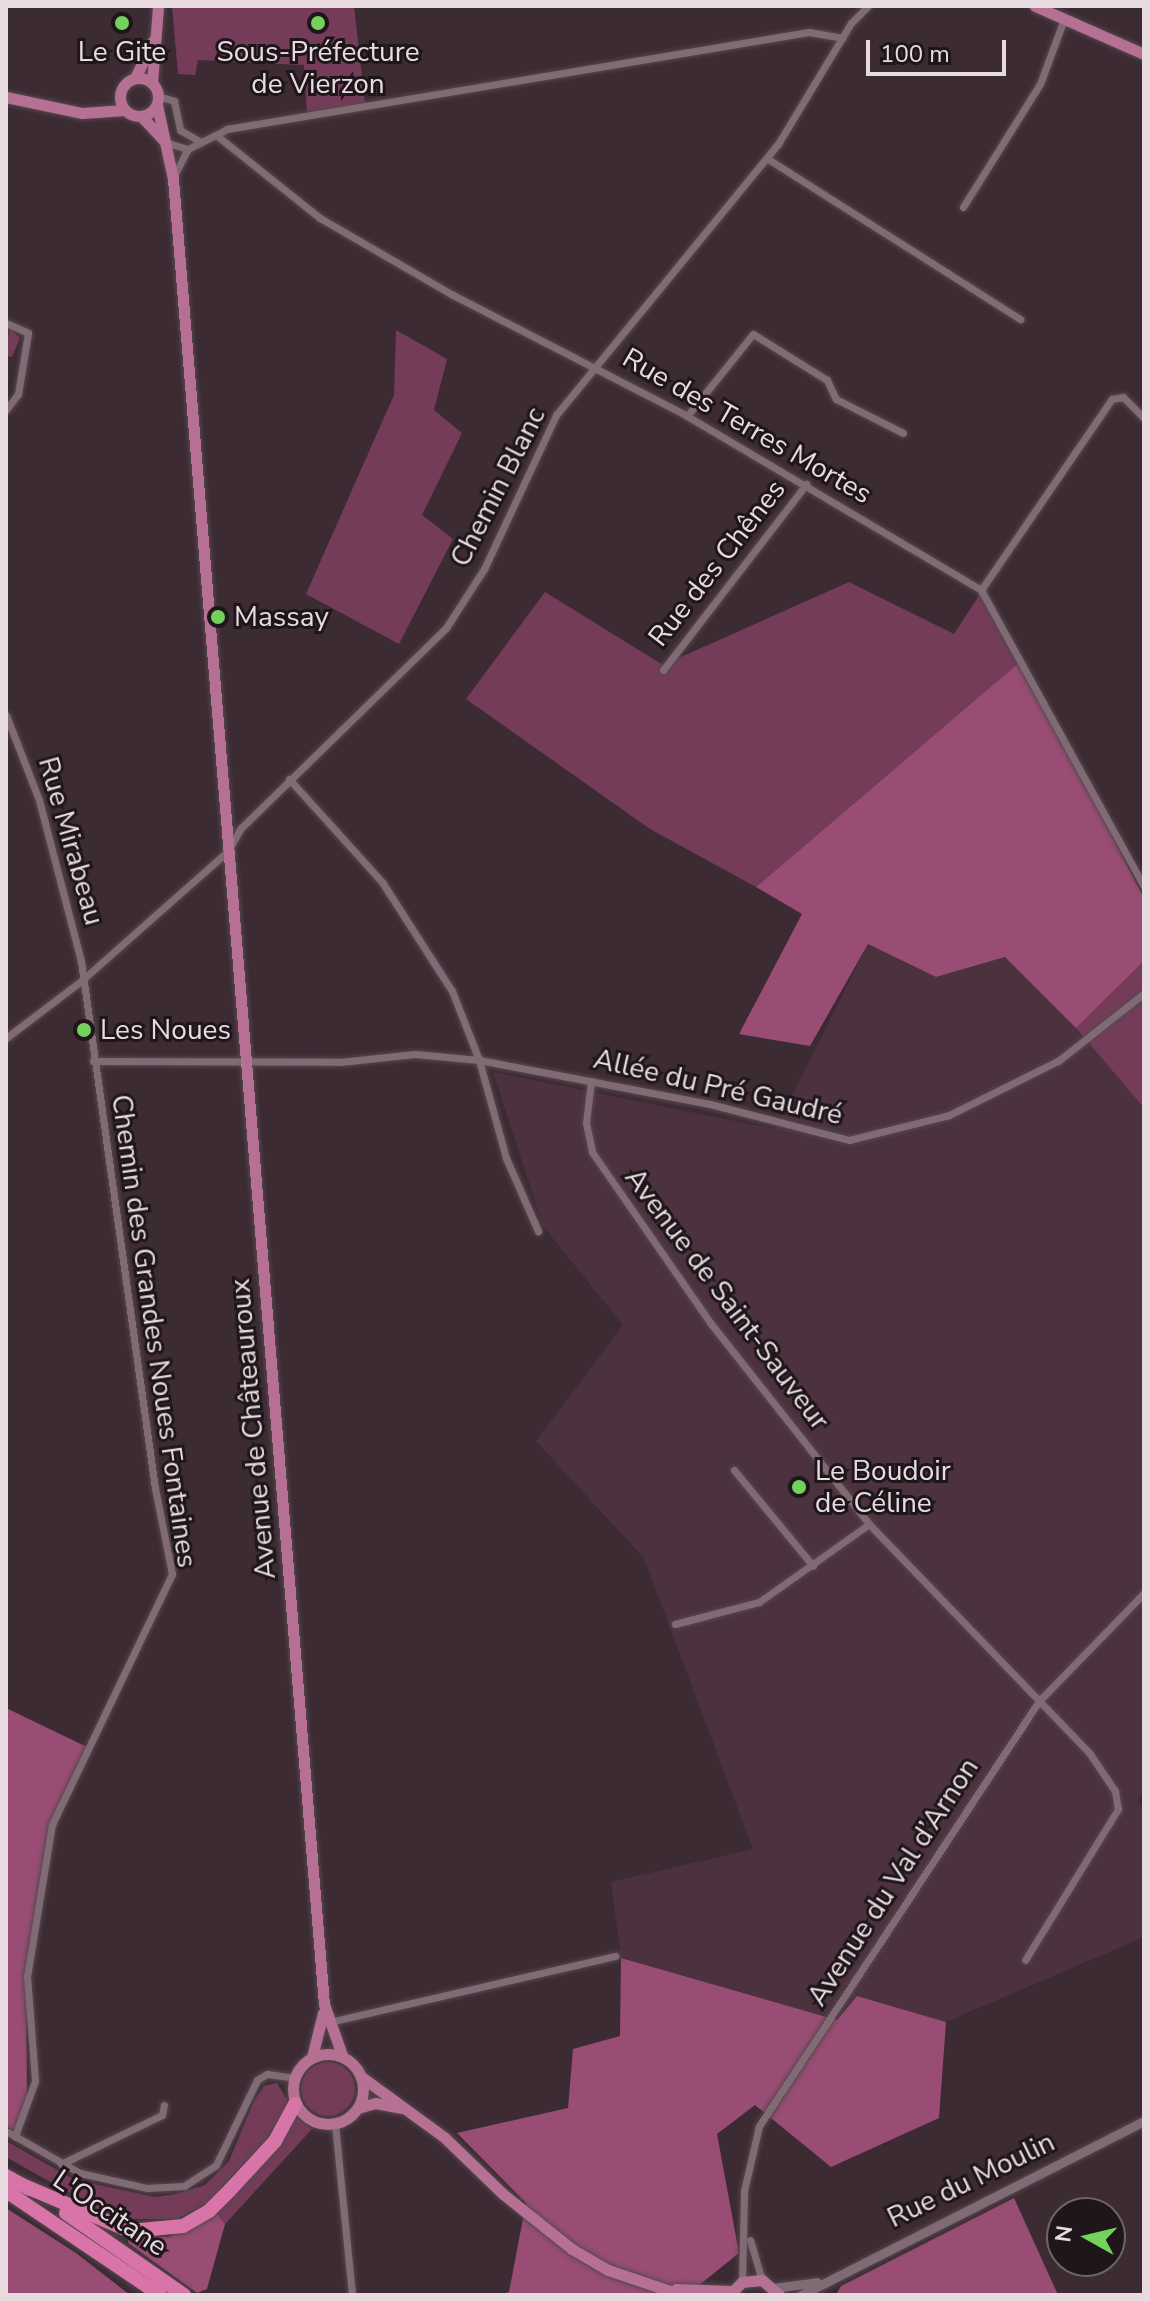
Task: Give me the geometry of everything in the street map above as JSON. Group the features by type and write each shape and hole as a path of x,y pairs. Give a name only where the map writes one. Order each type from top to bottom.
{"highway":[{"path":"22,2185 130,2231 183,2226 230,2190 275,2141 295,2104"},
{"name":"L'Occitane","path":"6,2176 184,2295"},
{"name":"L'Occitane","path":"6,2191 160,2295"}],"main road":[{"path":"141,116 157,100 152,83 158,6"},
{"path":"1035,6 1144,54"},
{"path":"93,114 135,78 157,33"},
{"path":"135,78 152,83"},
{"path":"120,94 125,110"},
{"path":"6,97 93,114 125,110 141,116 168,144"},
{"name":"Avenue de Châteauroux","path":"157,100 173,179 326,2023 312,2057"},
{"path":"326,2023 342,2055 356,2064 363,2078 412,2112 540,2226 608,2270 682,2295"},
{"path":"342,2055 312,2057 295,2078 295,2104 317,2123 335,2124 358,2108 375,2103 412,2112"},
{"path":"358,2108 363,2078"},
{"path":"650,2285 707,2294 730,2293 742,2282 762,2280 777,2291"}],"street":[{"name":"Chemin Blanc","path":"6,1038 81,981 228,851 241,828 446,628 484,569 556,415 768,159 842,38 868,6"},
{"path":"963,207 1040,84 1064,19"},
{"path":"173,179 188,149 227,129 809,32 842,38"},
{"path":"157,100 174,101 180,130 201,142"},
{"name":"Rue des Terres Mortes","path":"216,135 320,218 453,295 596,365 687,416 981,590"},
{"path":"168,144 188,149"},
{"path":"768,159 1020,319"},
{"path":"6,323 28,333 18,394 6,410"},
{"path":"687,416 753,334 827,380 836,399 903,433"},
{"path":"1144,418 1123,397 1112,399 981,590 1144,887"},
{"name":"Rue des Chênes","path":"663,670 806,484"},
{"name":"Rue Mirabeau","path":"6,715 39,800 81,961 81,981"},
{"path":"289,779 408,916 452,991 479,1060 506,1158 538,1231"},
{"name":"Chemin des Grandes Noues Fontaines","path":"15,2136 35,2081 27,1976 52,1824 172,1574 81,981"},
{"name":"Allée du Pré Gaudré","path":"93,1061 340,1062 415,1054 479,1060 591,1081 849,1140 949,1115 1058,1061 1144,993"},
{"name":"Avenue de Saint-Sauveur","path":"591,1081 586,1123 592,1152 712,1325 869,1524 1090,1754 1115,1791 1118,1809 1025,1960"},
{"path":"734,1470 813,1566"},
{"path":"675,1624 759,1602 869,1524"},
{"name":"Avenue du Val d’Arnon","path":"742,2282 747,2229 744,2191 759,2126 1039,1701 1144,1593"},
{"path":"326,2023 615,1956"},
{"path":"6,2131 61,2164 147,2188 184,2186 216,2165 257,2080 267,2074 295,2078"},
{"path":"61,2164 162,2115 164,2105"},
{"name":"Rue du Moulin","path":"801,2295 820,2281 1144,2121"},
{"path":"335,2124 352,2295"},
{"name":"Avenue du Val d’Arnon","path":"747,2229 762,2280"},
{"name":"Rue du Moulin","path":"777,2291 820,2281"}],"shaded area":[{"path":"172,6 354,6 365,103 307,114 304,65 198,60 195,75 178,74"},
{"path":"9,328 20,338 12,357 6,356"},
{"path":"396,330 447,359 434,410 462,433 422,515 453,539 399,644 306,594 394,395"},
{"path":"849,582 954,634 982,591 1021,661 756,887 650,829 466,699 545,592 663,665"},
{"path":"1021,661 1144,898 1144,961 1076,1028 1005,957 936,977 868,944 810,1046 739,1034 802,914 756,887"},
{"path":"868,944 936,977 1005,957 1076,1028 1144,1108 1144,1792 1137,1801 1144,1809 1144,1937 946,2022 857,1996 837,2020 621,1958 611,1882 753,1849 644,1558 536,1441 623,1325 543,1226 493,1072 775,1129"},
{"path":"1144,961 1144,1108 1076,1028"},
{"path":"6,1708 87,1747 55,1830 26,1971 27,2093 18,2133 6,2126"},
{"path":"621,1958 837,2020 857,1996 946,2022 939,2118 831,2167 755,2105 717,2134 739,2253 687,2295 498,2295 509,2292 526,2203 457,2133 568,2108 573,2049 620,2036"},
{"path":"328,2062 347,2070 355,2089 347,2108 328,2116 309,2108 301,2089 309,2070"},
{"path":"277,2083 288,2101 268,2137 207,2203 177,2219 116,2219 6,2157 6,2141 75,2180 155,2197 176,2194 205,2185 229,2161 254,2101 264,2086"},
{"path":"296,2116 312,2129 225,2224 217,2214"},
{"path":"1014,2198 1046,2269 1046,2277 1050,2277 1058,2295 836,2295 841,2286"},
{"path":"6,2208 76,2253 130,2295 6,2295"},
{"path":"217,2214 225,2224 207,2289 197,2293 128,2243 129,2235 168,2237"}],"place":[{"name":"Le Gite","path":"122,23"},
{"name":"Sous-Préfecture de Vierzon","path":"318,23"},
{"name":"Massay","path":"218,617"},
{"name":"Les Noues","path":"84,1030"},
{"name":"Le Boudoir de Céline","path":"799,1487"}]}
